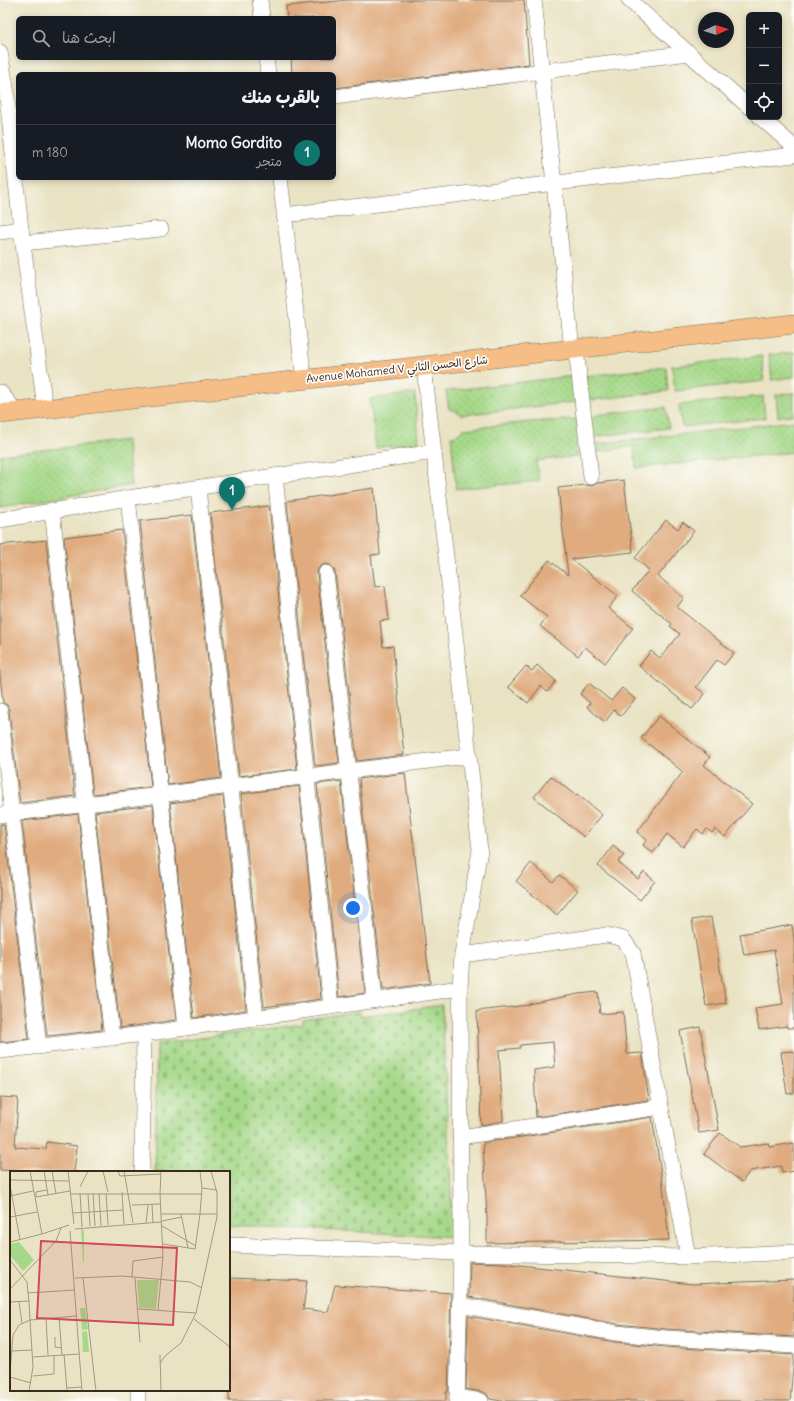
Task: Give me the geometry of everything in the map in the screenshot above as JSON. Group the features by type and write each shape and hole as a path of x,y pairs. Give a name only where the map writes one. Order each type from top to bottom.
{"main road":[{"name":"Avenue Mohamed V شارع الحسن الثاني","path":"8,413 794,324"}],"street":[{"path":"260,0 262,16"},
{"path":"534,0 554,184 591,477"},
{"path":"629,0 746,104"},
{"path":"0,52 3,88 45,408"},
{"path":"336,97 688,53"},
{"path":"266,60 268,72"},
{"path":"763,120 794,147"},
{"path":"284,215 794,155"},
{"path":"280,180 304,380"},
{"path":"0,232 22,236 161,229"},
{"path":"424,367 480,850 462,955 460,988 461,1253 457,1399 481,1401"},
{"path":"0,392 8,413"},
{"path":"0,520 128,498 434,452"},
{"path":"275,476 331,1007"},
{"path":"198,488 256,1018"},
{"path":"128,498 186,1028"},
{"path":"52,510 112,1038"},
{"path":"326,573 375,1000"},
{"path":"0,711 6,814 39,1047"},
{"path":"6,814 468,756"},
{"path":"462,955 607,935 623,939 634,953 688,1257"},
{"path":"0,1051 144,1034 460,988"},
{"path":"142,1171 144,1034"},
{"path":"460,1137 661,1107"},
{"path":"230,1245 461,1253 688,1257 794,1252"},
{"path":"460,1304 616,1333 666,1338 794,1346"}],"green space":[{"path":"794,352 794,377 772,380 769,355"},
{"path":"762,356 764,381 675,391 672,366"},
{"path":"666,367 668,391 593,400 587,396 585,376"},
{"path":"574,376 576,402 461,415 456,411 449,409 446,391"},
{"path":"415,393 419,442 376,448 370,399"},
{"path":"794,393 794,415 778,417 776,395"},
{"path":"763,396 765,418 682,427 679,405"},
{"path":"666,407 669,428 591,437 590,421 596,415"},
{"path":"579,419 581,446 577,449 578,456 536,461 539,481 456,489 451,436 457,435 463,429 529,422"},
{"path":"794,421 794,452 636,468 634,446 598,452 597,444"},
{"path":"127,440 131,485 0,508 0,455"},
{"path":"442,1005 453,1237 230,1225 230,1171 155,1171 157,1044 303,1024 303,1020 360,1011 361,1016"}],"building":[{"path":"348,0 524,0 529,64 336,88 336,72 292,72 291,60 336,60 336,16 287,16 286,6"},
{"path":"624,480 633,552 571,559 618,596 608,608 633,628 605,663 585,647 578,656 540,626 547,617 520,596 549,560 568,575 558,488 586,485 592,486 597,483"},
{"path":"374,488 380,554 371,555 375,587 385,586 389,620 380,621 383,647 393,646 404,755 357,761 335,572 330,565 325,564 318,569 317,574 339,763 315,766 287,501"},
{"path":"269,506 297,769 239,776 210,513"},
{"path":"192,515 221,778 168,785 140,521"},
{"path":"666,520 678,529 683,522 694,531 658,576 684,598 677,607 734,653 724,665 717,660 696,687 705,694 692,709 639,666 651,651 660,658 680,634 670,626 672,624 632,591 649,570 635,558"},
{"path":"122,530 151,787 93,794 64,537"},
{"path":"46,540 75,796 20,803 9,710 7,705 3,703 0,675 0,545"},
{"path":"537,665 556,681 547,692 541,686 528,703 508,687 526,666 532,671"},
{"path":"589,683 611,701 622,688 635,699 621,716 614,710 605,722 587,707 590,703 580,694"},
{"path":"659,716 710,757 704,765 752,804 725,837 715,829 712,833 707,829 703,834 697,829 683,847 667,834 653,853 643,845 647,840 637,832 683,772 641,738"},
{"path":"405,773 430,983 383,990 359,779"},
{"path":"551,776 575,795 577,794 602,815 584,837 534,797"},
{"path":"341,781 365,993 339,997 317,784"},
{"path":"299,786 321,999 264,1007 241,794"},
{"path":"223,796 246,1010 194,1018 170,803"},
{"path":"153,805 176,1020 120,1028 95,812"},
{"path":"78,814 102,1030 47,1036 22,821"},
{"path":"0,824 4,824 29,1039 0,1042"},
{"path":"613,846 624,855 618,862 638,879 644,872 655,881 640,900 598,866"},
{"path":"531,863 553,882 559,875 578,890 557,915 516,881"},
{"path":"711,917 726,1003 706,1006 692,920"},
{"path":"792,925 794,939 794,1028 787,1028 787,1026 759,1030 755,1008 783,1004 774,950 744,955 740,934"},
{"path":"598,992 600,1014 623,1012 627,1054 642,1053 649,1100 536,1117 534,1070 555,1067 553,1042 520,1045 520,1048 499,1050 503,1121 481,1125 477,1011 529,1005 578,994"},
{"path":"700,1027 719,1130 699,1133 680,1031"},
{"path":"794,1051 794,1093 787,1094 781,1052"},
{"path":"0,1097 18,1098 15,1147 46,1149 47,1142 77,1146 74,1171 0,1170"},
{"path":"652,1117 663,1186 669,1240 487,1243 483,1143"},
{"path":"720,1133 740,1147 768,1143 769,1147 794,1143 794,1171 782,1173 781,1166 750,1171 742,1182 704,1154"},
{"path":"470,1262 501,1263 692,1284 794,1280 794,1337 667,1329 617,1324 469,1297"},
{"path":"230,1278 307,1281 303,1309 328,1312 335,1285 451,1293 448,1392 446,1392 446,1401 229,1401"},
{"path":"468,1316 615,1342 665,1347 794,1355 790,1401 501,1401 490,1399 487,1394 483,1392 466,1389"}],"place":[{"name":"Momo Gordito","path":"232,510"}]}
